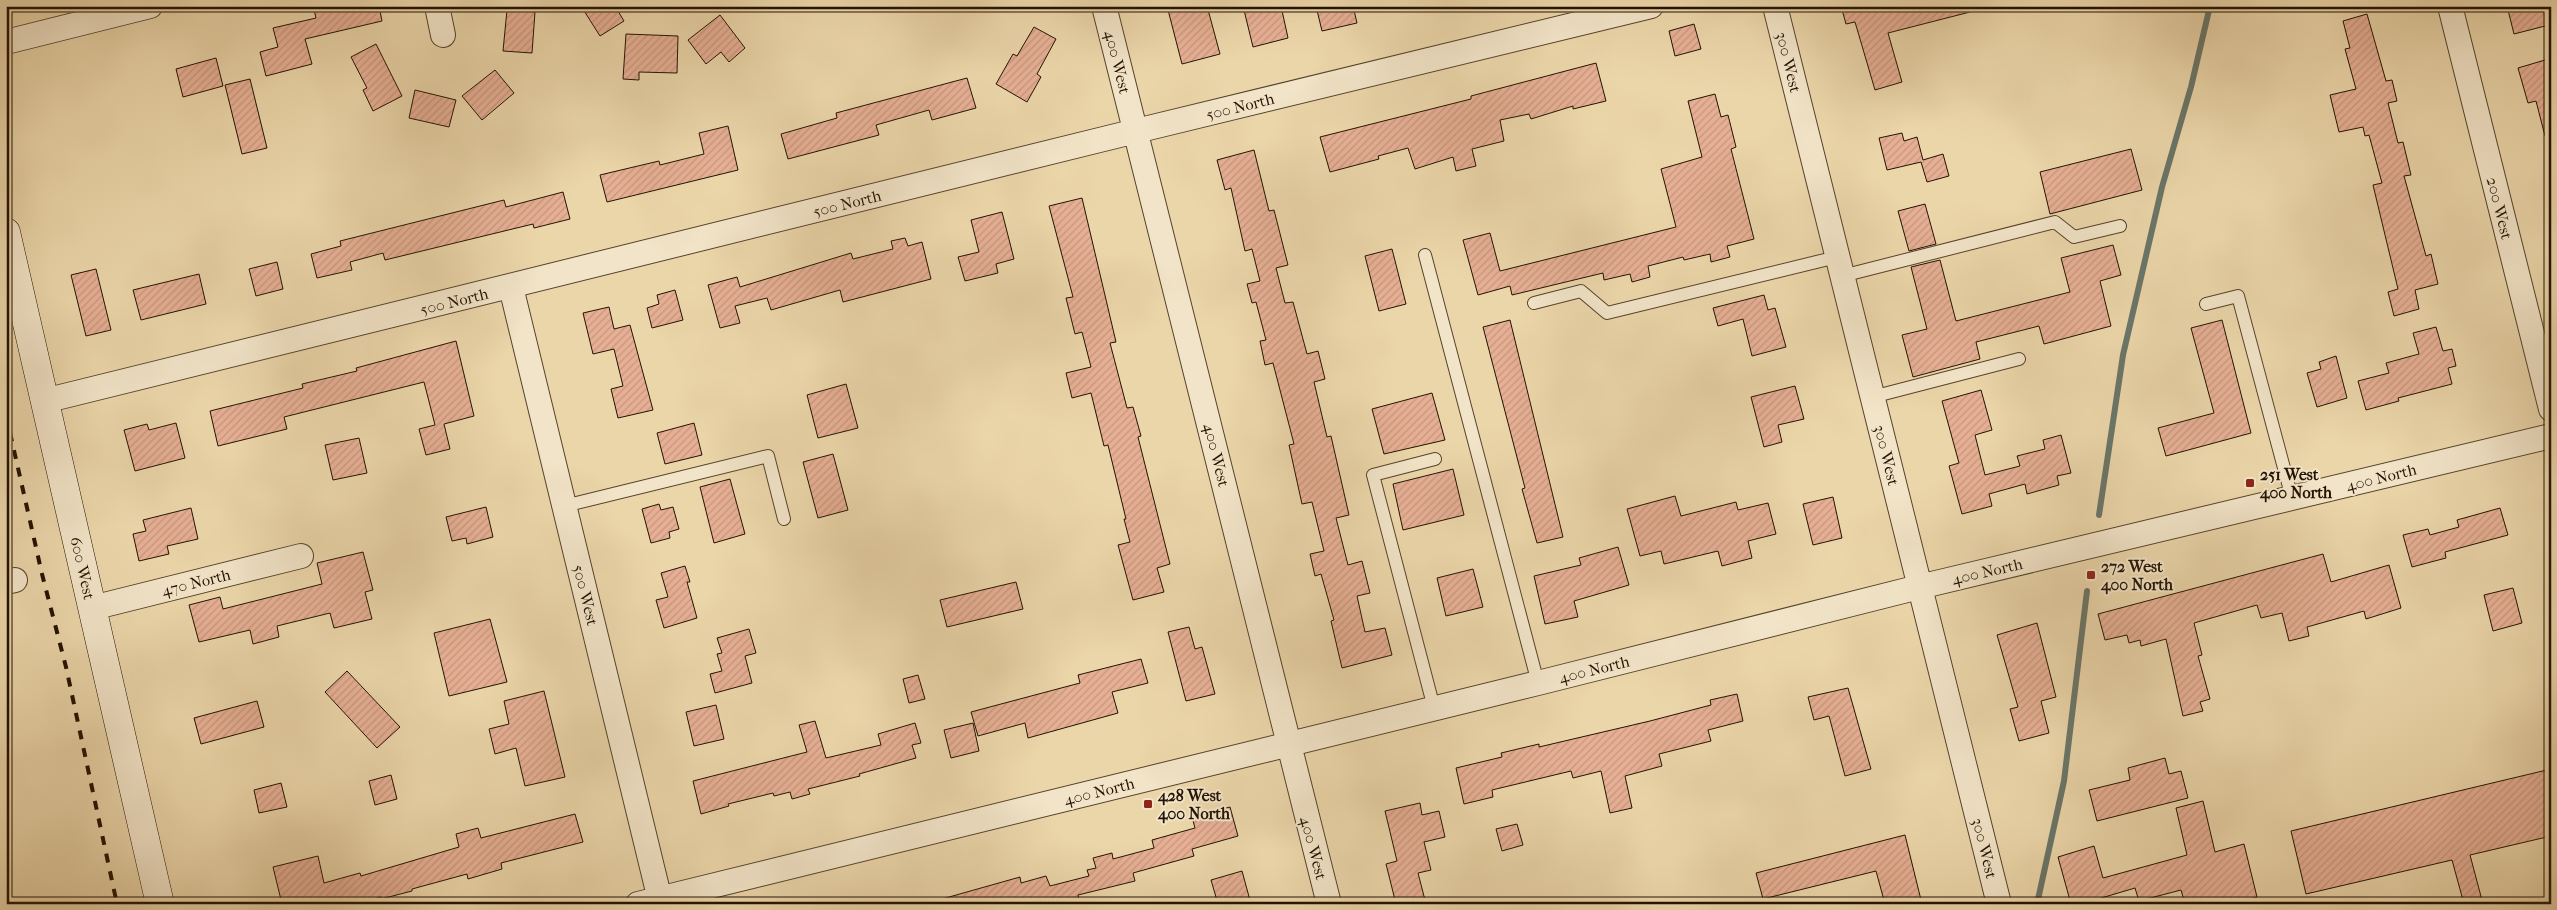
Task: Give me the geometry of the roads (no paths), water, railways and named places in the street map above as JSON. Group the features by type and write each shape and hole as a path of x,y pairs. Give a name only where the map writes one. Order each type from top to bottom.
{"main road":[{"name":"600 West","path":"6,232 160,904"}],"street":[{"path":"6,42 150,6"},
{"path":"437,6 443,35"},
{"name":"400 West","path":"1104,6 1329,904"},
{"name":"500 North","path":"44,401 1136,131 1651,6"},
{"name":"300 West","path":"1775,6 1998,904"},
{"name":"200 West","path":"2450,6 2551,409"},
{"name":"500 West","path":"510,287 564,506 653,902"},
{"name":"400 North","path":"653,902 1434,708 1538,684 1920,587 2551,436"},
{"name":"470 North","path":"92,608 301,556"}],"lane":[{"path":"1534,303 1581,291 1607,313 2056,222 2074,237 2120,226"},
{"path":"1425,255 1538,684"},
{"path":"2206,304 2238,296 2292,498"},
{"path":"1872,397 2019,359"},
{"path":"564,506 768,456 784,519"},
{"path":"1434,708 1373,475 1435,459"}],"waterway":[{"path":"2099,515 2123,355 2162,187 2191,87 2210,6"},
{"path":"2037,904 2064,781 2087,591"}],"railway":[{"path":"6,415 42,574 66,667 117,904"}],"place":[{"name":"251 West 400 North","path":"2250,483"},
{"name":"272 West 400 North","path":"2091,575"},
{"name":"428 West 400 North","path":"1148,804"}]}
